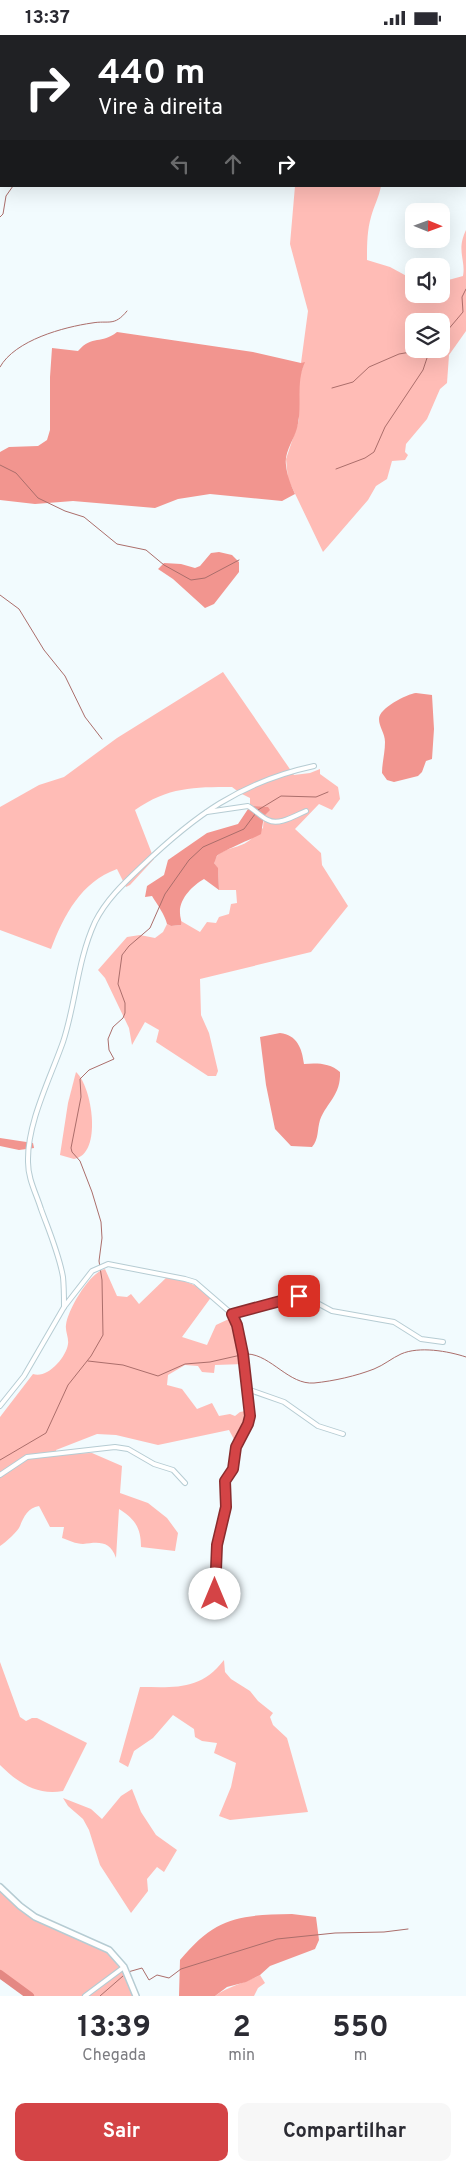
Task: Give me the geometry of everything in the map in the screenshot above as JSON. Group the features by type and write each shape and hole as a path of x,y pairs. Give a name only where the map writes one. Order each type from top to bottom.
{"street":[{"path":"64,1307 62,1271 28,1170 29,1144 39,1107 67,1027 82,958 95,922 106,903 119,889 170,839 205,813 245,789 275,776 314,767"},
{"path":"205,813 248,806 268,821 274,822 306,811"},
{"path":"0,1406 28,1369 64,1307 95,1269 102,1265 120,1265 185,1279 200,1286 232,1314 237,1325 250,1408 248,1424 236,1447 233,1469 225,1481 226,1507 215,1562 217,1615"},
{"path":"232,1314 292,1298 306,1297 338,1313 394,1322 421,1339 443,1342"},
{"path":"247,1389 284,1402 318,1426 343,1434"},
{"path":"0,1475 27,1457 115,1447 128,1449 154,1464 173,1470 186,1483"},
{"path":"0,1887 35,1917 109,1950 124,1967 136,1996"},
{"path":"85,1996 124,1967"}],"shaded area":[{"path":"295,187 381,187 370,222 367,260 390,267 405,275 405,303 450,303 450,280 463,276 461,250 466,230 466,331 450,354 450,313 405,313 405,358 449,358 447,383 440,389 427,419 406,444 405,452 408,455 405,460 392,461 387,479 376,486 368,500 323,552 288,479 286,459 299,420 299,379 304,363 301,363 308,311 290,244"},
{"path":"117,332 253,352 301,363 305,362 300,379 299,420 286,460 288,477 295,494 282,501 210,494 178,499 155,508 73,501 35,504 0,500 0,452 9,447 38,446 47,440 50,430 52,348 78,351 88,343 106,338"},
{"path":"219,552 232,555 239,562 239,572 214,604 205,608 173,579 158,569 164,563 181,564 195,568 200,566 211,553"},
{"path":"223,672 294,775 310,773 320,769 320,774 338,787 340,799 332,810 319,804 295,829 321,853 322,865 348,906 311,952 200,979 201,1015 209,1033 218,1071 216,1076 208,1076 156,1042 159,1030 145,1022 132,1045 129,1028 105,978 98,970 127,937 140,935 155,938 163,932 167,924 171,926 181,925 181,921 200,932 207,922 216,923 219,917 229,914 231,904 237,903 236,890 219,890 218,869 214,863 223,851 242,845 263,828 264,816 259,808 250,806 250,798 232,787 218,787 193,788 170,793 147,802 135,810 154,859 126,887 117,869 93,882 75,901 68,912 51,949 0,930 0,807 39,785 64,777 117,738"},
{"path":"416,693 432,695 434,729 432,759 426,761 422,772 418,776 394,782 387,780 382,773 385,742 379,722 380,715 394,702"},
{"path":"250,806 268,807 270,810 264,816 261,834 217,856 214,863 218,868 219,890 204,879 191,889 184,898 180,908 181,925 171,926 167,924 163,913 152,896 145,897 147,886 164,875 168,860 207,833 238,824"},
{"path":"280,1033 295,1039 302,1053 304,1064 328,1065 340,1072 336,1093 320,1120 317,1138 312,1147 291,1146 275,1129 266,1085 260,1037"},
{"path":"76,1072 87,1091 92,1119 92,1133 89,1145 83,1154 74,1159 60,1155 68,1103"},
{"path":"0,1138 33,1143 34,1148 19,1150 0,1146"},
{"path":"105,1269 117,1296 127,1297 131,1294 139,1304 168,1276 197,1286 212,1296 182,1337 207,1345 216,1325 231,1318 233,1312 237,1314 235,1321 244,1364 215,1365 214,1373 202,1372 198,1366 185,1365 168,1375 167,1385 182,1389 197,1409 212,1403 219,1416 230,1414 235,1416 240,1412 251,1410 250,1425 238,1447 229,1430 158,1445 116,1435 97,1434 56,1450 57,1454 92,1453 122,1466 120,1493 148,1503 167,1518 178,1533 175,1551 141,1547 140,1534 136,1525 129,1516 119,1509 116,1558 110,1548 103,1543 80,1544 62,1538 64,1527 50,1527 39,1506 29,1511 17,1531 0,1546 0,1417 33,1374 44,1373 60,1361 68,1344 66,1325 75,1301 93,1277"},
{"path":"224,1660 225,1672 231,1679 250,1691 258,1701 273,1713 270,1717 273,1725 287,1738 308,1812 230,1820 219,1816 231,1787 236,1763 214,1753 217,1743 202,1741 195,1737 194,1729 173,1715 153,1738 134,1751 128,1767 119,1762 140,1687 176,1687 196,1682 215,1670"},
{"path":"0,1662 20,1717 26,1721 37,1718 87,1743 63,1791 45,1792 29,1787 0,1765"},
{"path":"132,1789 141,1812 156,1835 177,1850 164,1872 157,1867 147,1879 148,1891 131,1913 100,1865 89,1830 83,1819 68,1806 63,1798 91,1809 102,1819 121,1796"},
{"path":"0,1884 30,1911 104,1948 126,1976 134,1996 28,1996 0,1979"},
{"path":"292,1914 316,1917 319,1940 315,1949 270,1966 260,1975 246,1982 227,1987 215,1996 179,1996 180,1960 205,1935 229,1921 257,1916"},
{"path":"260,1975 265,1983 258,1988 254,1996 215,1996 226,1990"}],"waterway":[{"path":"0,217 3,214 6,196 12,187"},
{"path":"450,327 463,312 462,297 466,289"},
{"path":"0,367 17,349 41,336 81,325 115,321 127,311"},
{"path":"332,388 353,382 369,367 405,353"},
{"path":"336,469 365,458 374,452 385,427 423,370 427,358"},
{"path":"0,465 16,473 38,498 65,511 84,517 117,544 146,550 164,565 191,580 205,578 239,560"},
{"path":"0,595 19,609 44,650 65,676 85,717 102,739"},
{"path":"0,1460 46,1433 68,1385 91,1356 103,1335 102,1280 99,1261 102,1238 101,1222 80,1161 71,1148 81,1097 80,1079 89,1070 114,1059 109,1050 108,1039 113,1027 123,1018 125,1013 125,1003 118,984 122,955 129,946 150,928 165,894 189,860 203,847 244,829 258,810 281,796 316,797 328,792"},
{"path":"248,1354 264,1359 296,1379 314,1383 367,1372 401,1354 416,1350 433,1350 466,1357"},
{"path":"88,1361 123,1365 158,1376 185,1364 210,1362 241,1355"},
{"path":"128,1972 142,1968 149,1980 157,1975 169,1978 181,1969 277,1939 335,1933 384,1932 408,1929"},
{"path":"0,1974 30,1996"},
{"path":"100,1996 123,1976"}],"route":[{"path":"215,1594 217,1545 226,1507 225,1481 233,1469 236,1447 250,1416 243,1354 237,1325 232,1314 299,1296"}]}
